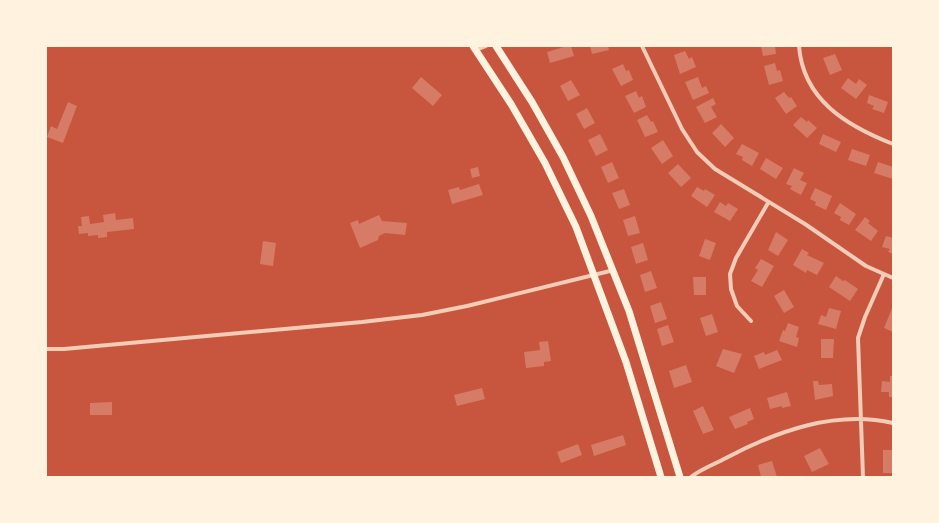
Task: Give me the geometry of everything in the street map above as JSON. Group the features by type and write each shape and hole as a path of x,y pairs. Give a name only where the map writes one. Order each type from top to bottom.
{"main road":[{"path":"496,46 532,102 563,157 614,270 646,360 680,477"},
{"path":"474,48 546,163 576,227 626,362 661,477"}],"street":[{"path":"474,48 486,46"},
{"path":"642,46 682,130 697,152 715,169 768,203 805,224 866,266 893,278"},
{"path":"799,46 800,59 806,78 817,96 830,110 853,125 893,144"},
{"path":"751,321 737,306 731,289 730,274 736,258 768,203"},
{"path":"46,349 64,349 362,322 422,315 467,306 614,270"},
{"path":"863,477 858,338 865,317 884,274"},
{"path":"691,477 744,448 779,433 807,425 829,421 861,419 876,419 893,423"}],"building":[{"path":"571,46 574,56 550,63 547,52"},
{"path":"590,46 608,46 609,50 592,54"},
{"path":"761,46 775,46 776,54 763,56"},
{"path":"685,51 689,59 692,57 696,67 680,74 674,55"},
{"path":"835,54 842,70 830,75 823,58"},
{"path":"775,63 777,71 780,70 783,81 769,85 764,66"},
{"path":"623,64 626,71 629,70 633,80 621,86 612,69"},
{"path":"421,77 442,95 433,106 412,88"},
{"path":"698,77 702,88 706,86 709,93 693,100 685,82"},
{"path":"848,78 856,84 859,79 867,85 856,99 841,88"},
{"path":"571,80 580,95 568,101 560,86"},
{"path":"636,91 639,98 642,96 646,107 634,113 625,96"},
{"path":"784,92 789,98 791,97 797,106 786,114 775,98"},
{"path":"869,95 888,102 884,113 872,109 874,106 867,103"},
{"path":"713,98 716,104 711,107 717,117 705,123 696,107"},
{"path":"68,102 77,106 63,143 47,137 51,126 57,129"},
{"path":"587,108 595,123 584,129 576,114"},
{"path":"647,115 651,122 653,121 658,132 645,137 637,120"},
{"path":"801,117 807,122 808,120 817,128 807,138 793,125"},
{"path":"721,124 734,138 725,147 712,133"},
{"path":"600,134 608,150 596,156 588,140"},
{"path":"823,134 841,142 836,152 819,144"},
{"path":"663,140 673,156 662,164 651,148"},
{"path":"742,144 759,153 752,166 742,160 743,157 736,154"},
{"path":"852,149 870,155 866,166 848,160"},
{"path":"766,158 783,168 776,179 760,169"},
{"path":"612,162 619,178 608,183 601,167"},
{"path":"878,162 893,167 893,179 874,173"},
{"path":"678,164 691,178 681,187 668,173"},
{"path":"478,167 480,176 472,178 470,169"},
{"path":"794,168 804,173 800,180 807,183 801,195 790,189 792,186 786,184"},
{"path":"479,184 483,195 452,204 448,190 459,187 460,190"},
{"path":"697,187 704,191 705,189 715,195 707,207 691,196"},
{"path":"815,188 832,196 826,210 815,205 816,202 810,199"},
{"path":"624,189 630,205 619,209 612,193"},
{"path":"720,202 726,206 728,203 738,209 730,221 714,212"},
{"path":"840,203 856,214 849,225 840,220 841,217 834,213"},
{"path":"115,213 116,220 133,218 134,229 107,232 107,237 98,238 98,235 88,236 88,233 79,234 78,226 82,226 81,217 89,216 90,224 104,222 103,215"},
{"path":"379,215 382,221 407,223 405,235 385,233 379,236 378,240 360,248 350,223 358,220 359,224"},
{"path":"635,216 640,233 628,236 623,220"},
{"path":"865,217 870,221 868,223 878,231 871,241 855,230"},
{"path":"776,232 788,240 778,256 768,250"},
{"path":"886,236 893,238 893,254 888,252 890,249 882,247"},
{"path":"705,239 716,243 710,260 699,256"},
{"path":"263,241 276,243 273,266 260,264"},
{"path":"643,243 648,260 636,264 631,247"},
{"path":"802,249 809,253 807,255 824,263 817,275 807,270 806,273 793,265"},
{"path":"761,259 774,266 762,287 751,281 758,270 755,268"},
{"path":"651,271 657,288 645,292 640,275"},
{"path":"836,276 858,289 850,301 829,287"},
{"path":"693,277 706,277 706,295 694,295"},
{"path":"784,290 794,307 784,313 774,296"},
{"path":"661,302 667,319 655,323 650,306"},
{"path":"893,306 893,332 884,328"},
{"path":"829,308 841,311 836,329 818,324 821,315 826,317"},
{"path":"712,314 718,332 706,336 700,318"},
{"path":"788,323 799,327 796,337 799,338 797,347 779,341 783,330 785,331"},
{"path":"668,325 674,342 662,346 657,329"},
{"path":"821,339 834,339 833,358 821,358"},
{"path":"548,341 551,361 544,362 544,366 526,368 524,352 540,350 539,342"},
{"path":"723,349 742,354 734,373 716,366"},
{"path":"777,350 782,360 759,369 754,356 764,352 765,355"},
{"path":"686,365 692,382 674,388 669,371"},
{"path":"890,376 893,376 893,397 889,397 889,392 881,392 882,381 890,382"},
{"path":"813,381 818,381 819,385 832,384 833,396 815,400"},
{"path":"482,388 485,399 457,406 454,395"},
{"path":"787,392 791,406 782,408 782,406 770,409 767,398"},
{"path":"112,402 112,415 90,415 90,403"},
{"path":"703,406 714,430 703,434 693,411"},
{"path":"750,408 754,419 747,422 748,424 735,429 729,417"},
{"path":"623,435 626,445 594,456 591,445"},
{"path":"578,444 582,455 561,463 557,452"},
{"path":"820,448 829,464 812,472 804,456"},
{"path":"883,450 893,450 893,473 883,473"},
{"path":"772,461 777,477 761,477 758,465"}]}
